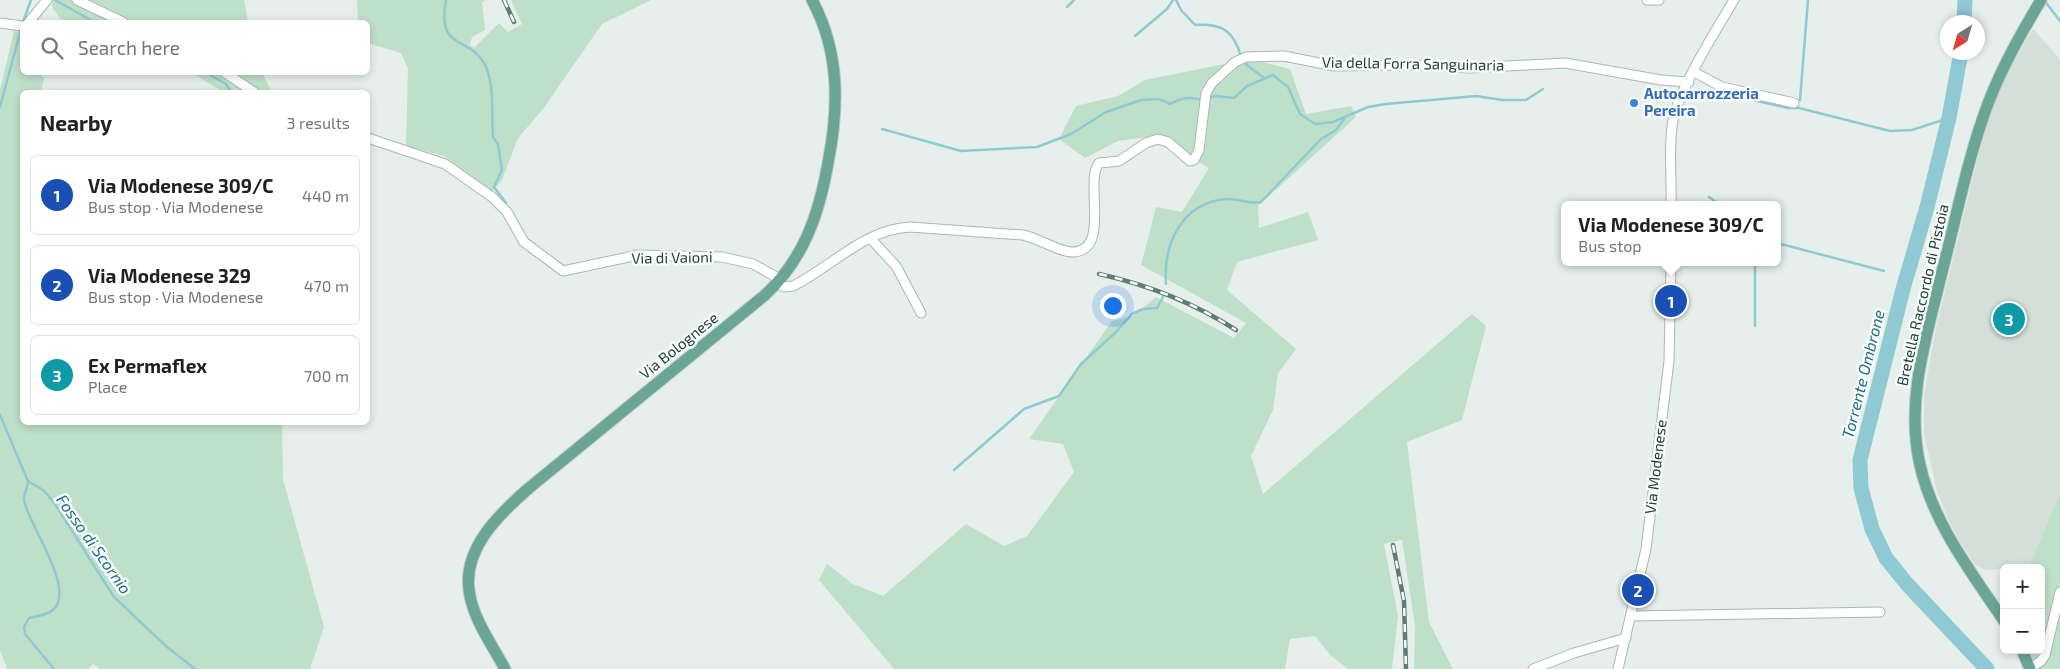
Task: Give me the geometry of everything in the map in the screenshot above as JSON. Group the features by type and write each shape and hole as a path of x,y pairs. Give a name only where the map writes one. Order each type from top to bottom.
{"main road":[{"name":"Via Bolognese","path":"505,669 476,613 468,587 467,574 470,563 486,533 505,509 529,488 755,304 779,281 801,250 818,213 835,130 835,74 831,49 812,0"},
{"name":"Bretella Raccordo di Pistoia","path":"2000,615 1949,536 1934,507 1920,465 1915,404 1924,346 1977,134 1996,83 2041,0"},
{"path":"2024,654 2030,669"}],"street":[{"path":"31,20 47,0"},
{"path":"77,0 119,20"},
{"path":"1647,0 1659,0"},
{"path":"1671,201 1672,127 1675,114 1694,72 1734,0"},
{"path":"0,23 20,26"},
{"name":"Via della Forra Sanguinaria","path":"779,281 784,287 793,286 870,239 895,228 910,226 1023,235 1065,250 1074,252 1081,250 1088,244 1094,234 1094,176 1099,163 1119,160 1146,143 1158,139 1168,142 1190,161 1194,160 1199,150 1206,93 1212,83 1235,62 1246,56 1284,56 1334,66 1418,65 1470,68 1566,63 1661,80 1689,82"},
{"path":"1694,72 1722,87 1794,103"},
{"path":"228,75 251,90"},
{"name":"Via di Vaioni","path":"370,139 445,164 492,197 507,212 524,242 563,271 638,255 722,256 759,266 779,281"},
{"path":"870,239 896,266 921,313"},
{"name":"Via Modenese","path":"1618,669 1646,550 1667,381 1672,266"},
{"path":"2030,669 2041,661 2045,655 2060,592"},
{"path":"1632,616 1880,612"},
{"path":"1533,669 1574,653 1626,638"}],"shaded area":[{"path":"2033,29 2060,59 2060,493 2030,564 2000,564 2000,569 1986,570 1975,565 1959,540 1937,491 1924,434 1924,395 1936,328 1982,141 1998,94 2010,68"}],"green space":[{"path":"52,0 244,0 248,20 61,20 53,9"},
{"path":"357,0 485,0 482,2 485,30 472,37 470,45 474,48 499,23 508,32 522,24 511,0 651,0 602,24 543,109 518,138 502,180 492,192 444,156 406,146 408,68 401,53 370,44 370,20 358,20"},
{"path":"14,31 20,32 20,75 40,75 44,78 41,90 20,90 20,425 282,425 283,479 324,627 310,669 101,669 93,664 88,669 7,669 0,650 0,90"},
{"path":"1249,59 1290,69 1306,114 1351,106 1356,117 1258,206 1259,228 1308,212 1318,240 1237,262 1227,290 1296,349 1278,373 1273,410 1251,456 1263,494 1472,314 1486,326 1462,420 1407,442 1429,622 1453,669 1414,669 1415,626 1402,540 1384,544 1398,616 1392,669 1348,669 1331,656 1315,636 1290,639 1285,669 894,669 819,580 827,564 853,584 883,596 966,524 1004,546 1027,536 1074,472 1063,444 1029,439 1112,321 1133,316 1156,297 1234,338 1246,323 1141,265 1156,207 1182,212 1209,168 1155,136 1118,141 1085,158 1059,139 1076,106 1118,96 1145,80"},
{"path":"195,75 263,75 271,90 220,90"},
{"path":"2060,493 2060,669 2038,669 2031,654 2045,654 2045,564 2030,564"}],"waterway":[{"name":"Fosso di Scornio","path":"24,20 31,0"},
{"path":"55,0 90,20"},
{"path":"446,0 444,17 450,36 480,57 489,75 492,92 493,137 498,144 502,170 494,187 506,203"},
{"path":"1067,7 1074,0"},
{"path":"1135,36 1167,9 1173,0"},
{"path":"1176,0 1181,10 1195,25 1220,27 1226,30 1235,41 1241,57"},
{"path":"1800,100 1808,0"},
{"name":"Torrente Ombrone","path":"1964,15 1965,0"},
{"path":"2044,0 2060,21"},
{"name":"Fosso di Scornio","path":"0,107 20,33"},
{"name":"Torrente Ombrone","path":"1960,60 1949,118 1927,207 1903,289 1860,460 1861,488 1872,529 1886,558 1907,584 1987,669"},
{"path":"1243,62 1264,78"},
{"path":"210,75 226,84 230,90"},
{"path":"1208,98 1215,96 1234,98 1247,86 1273,75 1288,87 1300,114 1315,124 1333,122 1368,107 1386,104 1476,96 1502,100 1526,100 1543,89"},
{"path":"1691,95 1735,96 1788,108 1799,108 1890,131 1912,130 1949,118"},
{"path":"882,129 961,151 1037,147 1071,134 1106,112 1141,100 1159,99 1170,104 1186,98 1203,100"},
{"path":"1166,284 1166,269 1172,241 1186,217 1197,208 1210,202 1226,199 1252,203 1261,202 1321,139 1336,130 1344,119"},
{"path":"1709,197 1714,201"},
{"path":"1781,244 1884,271"},
{"path":"1755,266 1755,326"},
{"path":"954,470 1024,409 1059,396 1081,364 1115,333 1132,314 1143,309 1157,308 1163,297"},
{"name":"Fosso di Scornio","path":"0,415 28,481 43,490 53,501 114,597 167,647 195,669"},
{"path":"28,481 24,500 27,511 55,571 59,586 59,599 52,611 29,618 24,627 25,634 54,669"}],"railway":[{"path":"504,0 514,22"},
{"path":"1099,274 1153,289 1204,311 1236,330"},
{"path":"1393,545 1404,601 1406,669"}],"place":[{"name":"Autocarrozzeria Pereira","path":"1634,103"},
{"name":"Via Modenese 309/C","path":"1671,301"},
{"name":"Ex Permaflex","path":"2009,319"},
{"name":"Via Modenese 329","path":"1638,590"}]}
